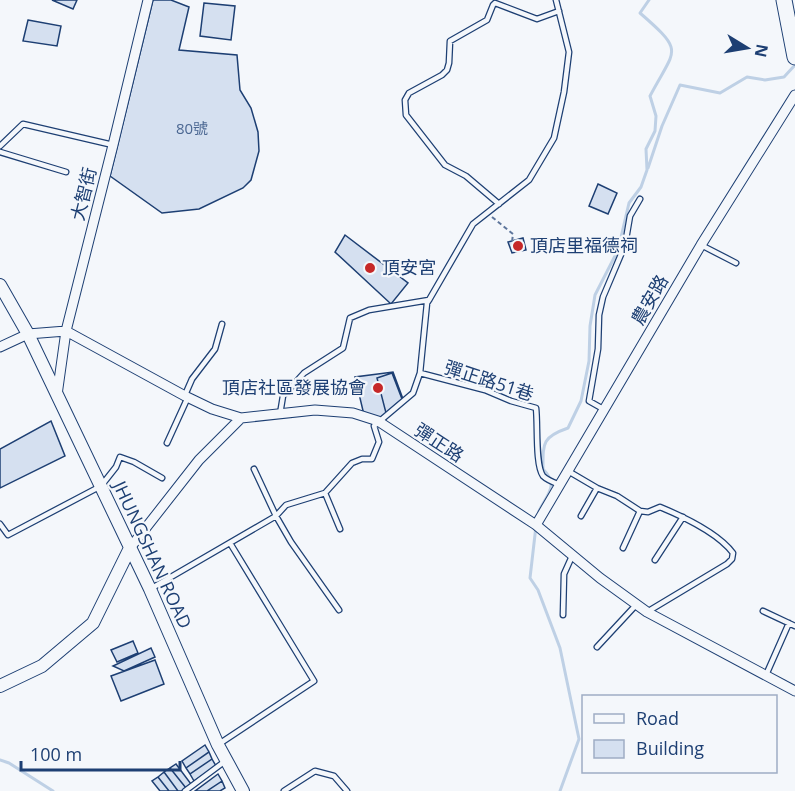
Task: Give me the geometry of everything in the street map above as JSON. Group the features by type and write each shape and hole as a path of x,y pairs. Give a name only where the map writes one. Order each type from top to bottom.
{"main road":[{"path":"783,0 795,57"}],"street":[{"name":"大智街","path":"57,396 66,331 148,0"},
{"name":"農安路","path":"536,525 701,245 795,94"},
{"name":"JHUNGSHAN ROAD","path":"0,285 28,334 101,486 150,589 218,745 243,791"},
{"path":"0,347 28,334 66,331"},
{"name":"彈正路","path":"66,331 187,397 212,409 242,418 315,410 353,413 378,421 536,525 600,578 646,612 795,690"},
{"path":"0,686 42,666 93,623 130,548 199,460 242,418"}],"lane":[{"name":"彈正路51巷","path":"378,421 413,393 420,373 427,303 473,224 529,180 554,138 564,92 568,52 556,0"},
{"path":"499,204 466,176 445,165 406,115 405,100 409,93 442,75 449,63 450,41 487,20 491,2 537,19 559,11"},
{"path":"0,146 23,124 113,145"},
{"path":"0,152 66,172"},
{"path":"605,410 589,401 598,349 599,315 603,297 625,245 630,216 640,199"},
{"path":"701,245 736,262"},
{"path":"280,414 282,396 304,373 342,348 350,318 369,310 429,300"},
{"path":"167,443 187,397 192,379 215,350 222,324"},
{"name":"彈正路51巷","path":"420,373 485,390 536,408 537,447 541,473 560,485"},
{"path":"150,589 276,516 286,505 325,493 352,463 362,459 372,459 379,442 374,426 378,421"},
{"path":"0,524 8,536 101,486 116,467 120,456 162,478"},
{"path":"254,470 291,542 339,610"},
{"path":"568,471 597,488 617,496 640,511 648,512 660,507 683,517 726,544 733,553 728,564 646,612"},
{"path":"581,516 597,488"},
{"path":"325,493 340,530"},
{"path":"623,548 640,511"},
{"path":"655,560 683,517"},
{"path":"218,745 314,681 230,543"},
{"path":"563,615 564,574 573,554"},
{"path":"597,647 636,605"},
{"path":"763,611 795,626"},
{"path":"766,675 789,623"},
{"path":"185,791 226,760"},
{"path":"284,791 315,771 334,777 347,791"}],"path":[{"path":"487,213 513,234 512,242"}],"building":[{"path":"52,0 77,0 73,9"},
{"path":"153,0 171,0 189,7 179,50 237,55 240,90 251,108 258,132 259,151 251,180 243,188 199,209 162,213 110,176"},
{"path":"204,3 235,6 231,40 200,36"},
{"path":"28,20 61,26 57,46 23,41"},
{"path":"598,184 617,193 608,214 589,206"},
{"name":"頂安宮","path":"345,235 408,283 391,304 335,252"},
{"name":"頂店里福德祠","path":"523,238 526,250 512,253 508,242"},
{"name":"頂店社區發展協會","path":"393,372 403,399 379,419 364,415 355,377"},
{"name":"頂店社區發展協會","path":"392,373 402,399 386,413 377,378"},
{"path":"51,421 65,456 0,488 0,449"},
{"path":"133,641 138,653 117,662 111,650"},
{"path":"151,648 155,657 124,671 113,666"},
{"path":"155,660 164,684 121,701 111,676"},
{"path":"205,745 209,752 186,768 182,761"},
{"path":"209,752 212,759 190,774 186,768"},
{"path":"212,759 216,766 194,781 190,774"},
{"path":"176,764 191,784 186,788 170,768"},
{"path":"170,768 186,788 182,791 178,791 164,772"},
{"path":"164,772 178,791 169,791 158,777"},
{"path":"218,774 222,781 207,791 195,791"},
{"path":"158,777 169,791 160,791 152,781"},
{"path":"222,781 225,788 220,791 207,791"}],"waterway":[{"path":"539,511 551,485 543,469 544,447 549,438 568,428 581,401 589,361 590,326 595,295 618,250 629,203 641,187 647,170 646,149 655,131 656,116 650,96 672,52 664,36 640,13 649,0"},
{"path":"648,168 662,126 680,85 720,93 747,77 765,80 784,77 795,65"},
{"path":"536,526 530,578 538,590 560,648 579,739 560,791"},
{"path":"0,760 9,763 53,791"}],"place":[{"name":"頂店里福德祠","path":"518,246"},
{"name":"頂安宮","path":"370,268"},
{"name":"頂店社區發展協會","path":"378,388"}]}
